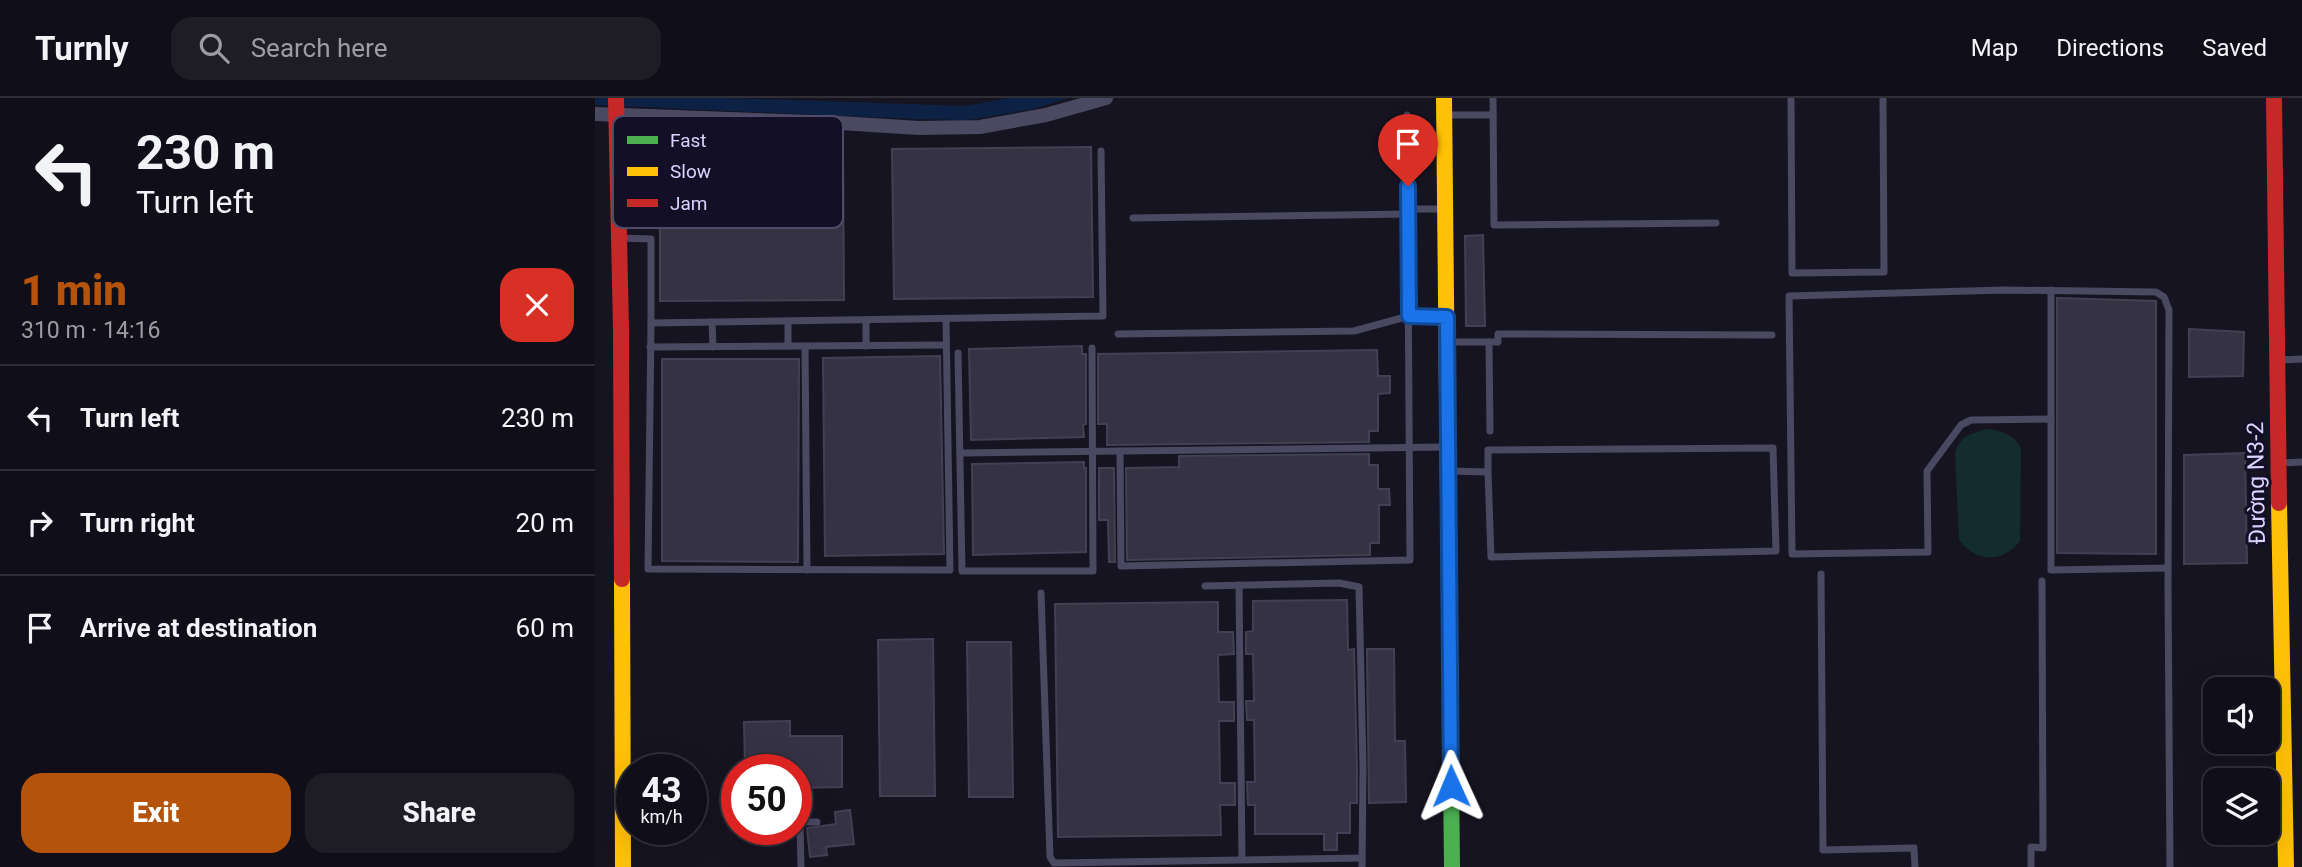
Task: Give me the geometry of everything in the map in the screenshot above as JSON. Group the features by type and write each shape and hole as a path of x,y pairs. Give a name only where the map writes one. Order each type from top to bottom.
{"street":[{"path":"595,114 616,116 616,98"},
{"path":"843,123 919,128 980,127 1046,116 1106,98"},
{"path":"1444,98 1452,867"},
{"name":"Đường N3-2","path":"2274,98 2286,867"},
{"path":"619,228 623,867"}],"lane":[{"path":"1493,98 1494,225 1716,223"},
{"path":"1791,98 1792,274 1884,272 1884,98"},
{"path":"1120,451 1121,566 1410,560 1407,115"},
{"path":"1445,115 1493,115"},
{"path":"651,323 1103,316 1101,151"},
{"path":"1133,218 1446,209"},
{"path":"619,238 651,239 648,569 950,570 946,318"},
{"path":"2051,290 2051,570 2168,568"},
{"path":"2051,419 1971,420 1961,425 1927,471 1928,552 1791,554 1789,296 2051,290 2157,292 2164,297 2168,303 2170,867"},
{"path":"1118,334 1354,331 1409,316 1447,317"},
{"path":"866,320 866,346"},
{"path":"788,321 788,346"},
{"path":"712,322 713,347"},
{"path":"1447,342 1499,342 1498,334 1772,335"},
{"path":"1489,342 1490,432"},
{"path":"650,347 946,345"},
{"path":"805,346 807,570"},
{"path":"958,354 962,571 1093,571 1092,348"},
{"path":"2276,360 2302,359"},
{"path":"960,453 1448,447"},
{"path":"1773,448 1776,551 1490,557 1489,472 1488,450 1773,448"},
{"path":"2278,463 2302,462"},
{"path":"1448,471 1489,472"},
{"path":"1821,574 1823,850 1914,848 1915,867"},
{"path":"2031,867 2031,847 2043,848 2042,581"},
{"path":"1205,586 1339,583 1359,587 1362,867"},
{"path":"1239,585 1242,859"},
{"path":"1041,593 1049,857 1054,863 1362,858"},
{"path":"812,822 817,822"},
{"path":"800,845 801,867"}],"green space":[{"path":"1989,429 2008,434 2021,448 2020,541 2005,554 1997,557 1973,553 1959,540 1955,453 1964,439 1973,433"}],"water":[{"path":"595,98 729,98 966,106 1009,98 1069,98 1034,109 969,120 595,105"}],"building":[{"path":"1091,147 1093,297 894,299 892,149"},
{"path":"843,151 844,300 660,301 660,228 843,228"},
{"path":"1483,235 1485,326 1466,326 1465,236"},
{"path":"2057,298 2156,301 2156,554 2057,553"},
{"path":"2189,329 2244,332 2243,376 2189,377"},
{"path":"1082,346 1082,354 1086,354 1084,437 971,440 969,349"},
{"path":"1377,350 1378,376 1390,376 1390,393 1378,394 1378,431 1369,431 1369,442 1107,445 1107,424 1098,424 1098,354"},
{"path":"940,356 944,554 825,556 823,358"},
{"path":"662,359 799,359 798,562 662,561"},
{"path":"2245,453 2247,563 2184,564 2184,455"},
{"path":"1369,454 1369,465 1378,465 1378,489 1389,489 1390,505 1379,505 1379,543 1370,543 1370,555 1127,560 1126,468 1179,467 1179,456"},
{"path":"1084,462 1086,552 973,555 972,464"},
{"path":"1099,468 1114,468 1115,562 1109,562 1108,520 1099,520"},
{"path":"1347,600 1348,650 1354,649 1357,767 1357,803 1350,803 1350,833 1337,833 1337,850 1324,850 1324,834 1255,834 1255,805 1248,805 1247,782 1255,782 1254,720 1247,720 1246,701 1254,701 1253,654 1246,654 1246,632 1253,631 1253,601"},
{"path":"1218,602 1218,632 1233,632 1234,654 1218,655 1219,702 1234,702 1234,721 1219,721 1220,783 1235,783 1235,805 1220,805 1221,835 1058,837 1055,604"},
{"path":"933,639 935,796 880,796 878,640"},
{"path":"967,642 1011,642 1013,797 969,797"},
{"path":"1367,649 1394,649 1395,741 1405,741 1406,802 1369,803"},
{"path":"790,721 790,736 842,736 842,787 812,788 812,754 745,754 744,722"},
{"path":"850,810 854,844 826,847 827,855 810,857 812,827 836,824 835,812"}],"traffic: fast":[{"path":"1448,495 1452,867"}],"traffic: slow":[{"path":"1444,98 1448,495"},
{"path":"2279,503 2286,867"},
{"path":"622,579 623,867"}],"traffic: jam":[{"path":"616,98 616,116"},
{"path":"2274,98 2279,503"},
{"path":"619,228 622,579"}],"route":[{"path":"1408,186 1409,316 1447,317 1451,786"}]}
